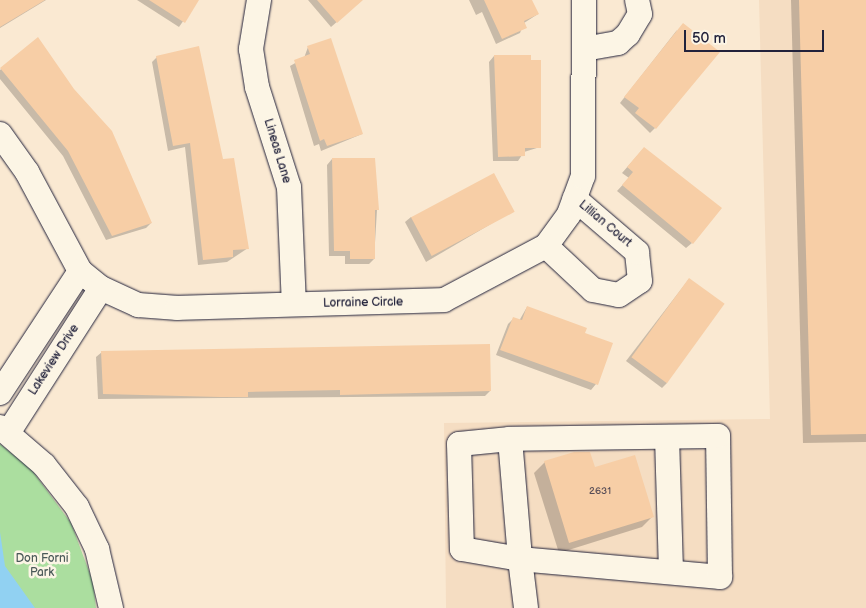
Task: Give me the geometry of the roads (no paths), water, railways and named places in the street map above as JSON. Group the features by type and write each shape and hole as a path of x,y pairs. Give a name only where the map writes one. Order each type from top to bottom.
{"street":[{"name":"Lineas Lane","path":"259,0 251,49 257,87 293,210 294,304"},
{"path":"546,246 575,199 583,176 584,0"},
{"path":"584,49 618,43 628,34 640,14 637,0"},
{"name":"Lorraine Circle","path":"0,134 23,166 80,271 101,288 155,308 444,300 546,246"},
{"name":"Lillian Court","path":"546,246 593,290 619,295 640,281 637,252 575,199"},
{"path":"0,394 80,271"},
{"name":"Lakeview Drive","path":"4,430 101,288"},
{"path":"4,430 44,465 77,507 97,549 111,608"},
{"path":"718,436 720,577 520,558 462,549 459,444 510,439 718,436"},
{"path":"667,437 670,572"},
{"path":"510,439 526,608"}],"water":[{"path":"0,532 5,566 35,608 0,608"}],"park label":[{"name":"Don Forni Park","path":"42,566"}]}
